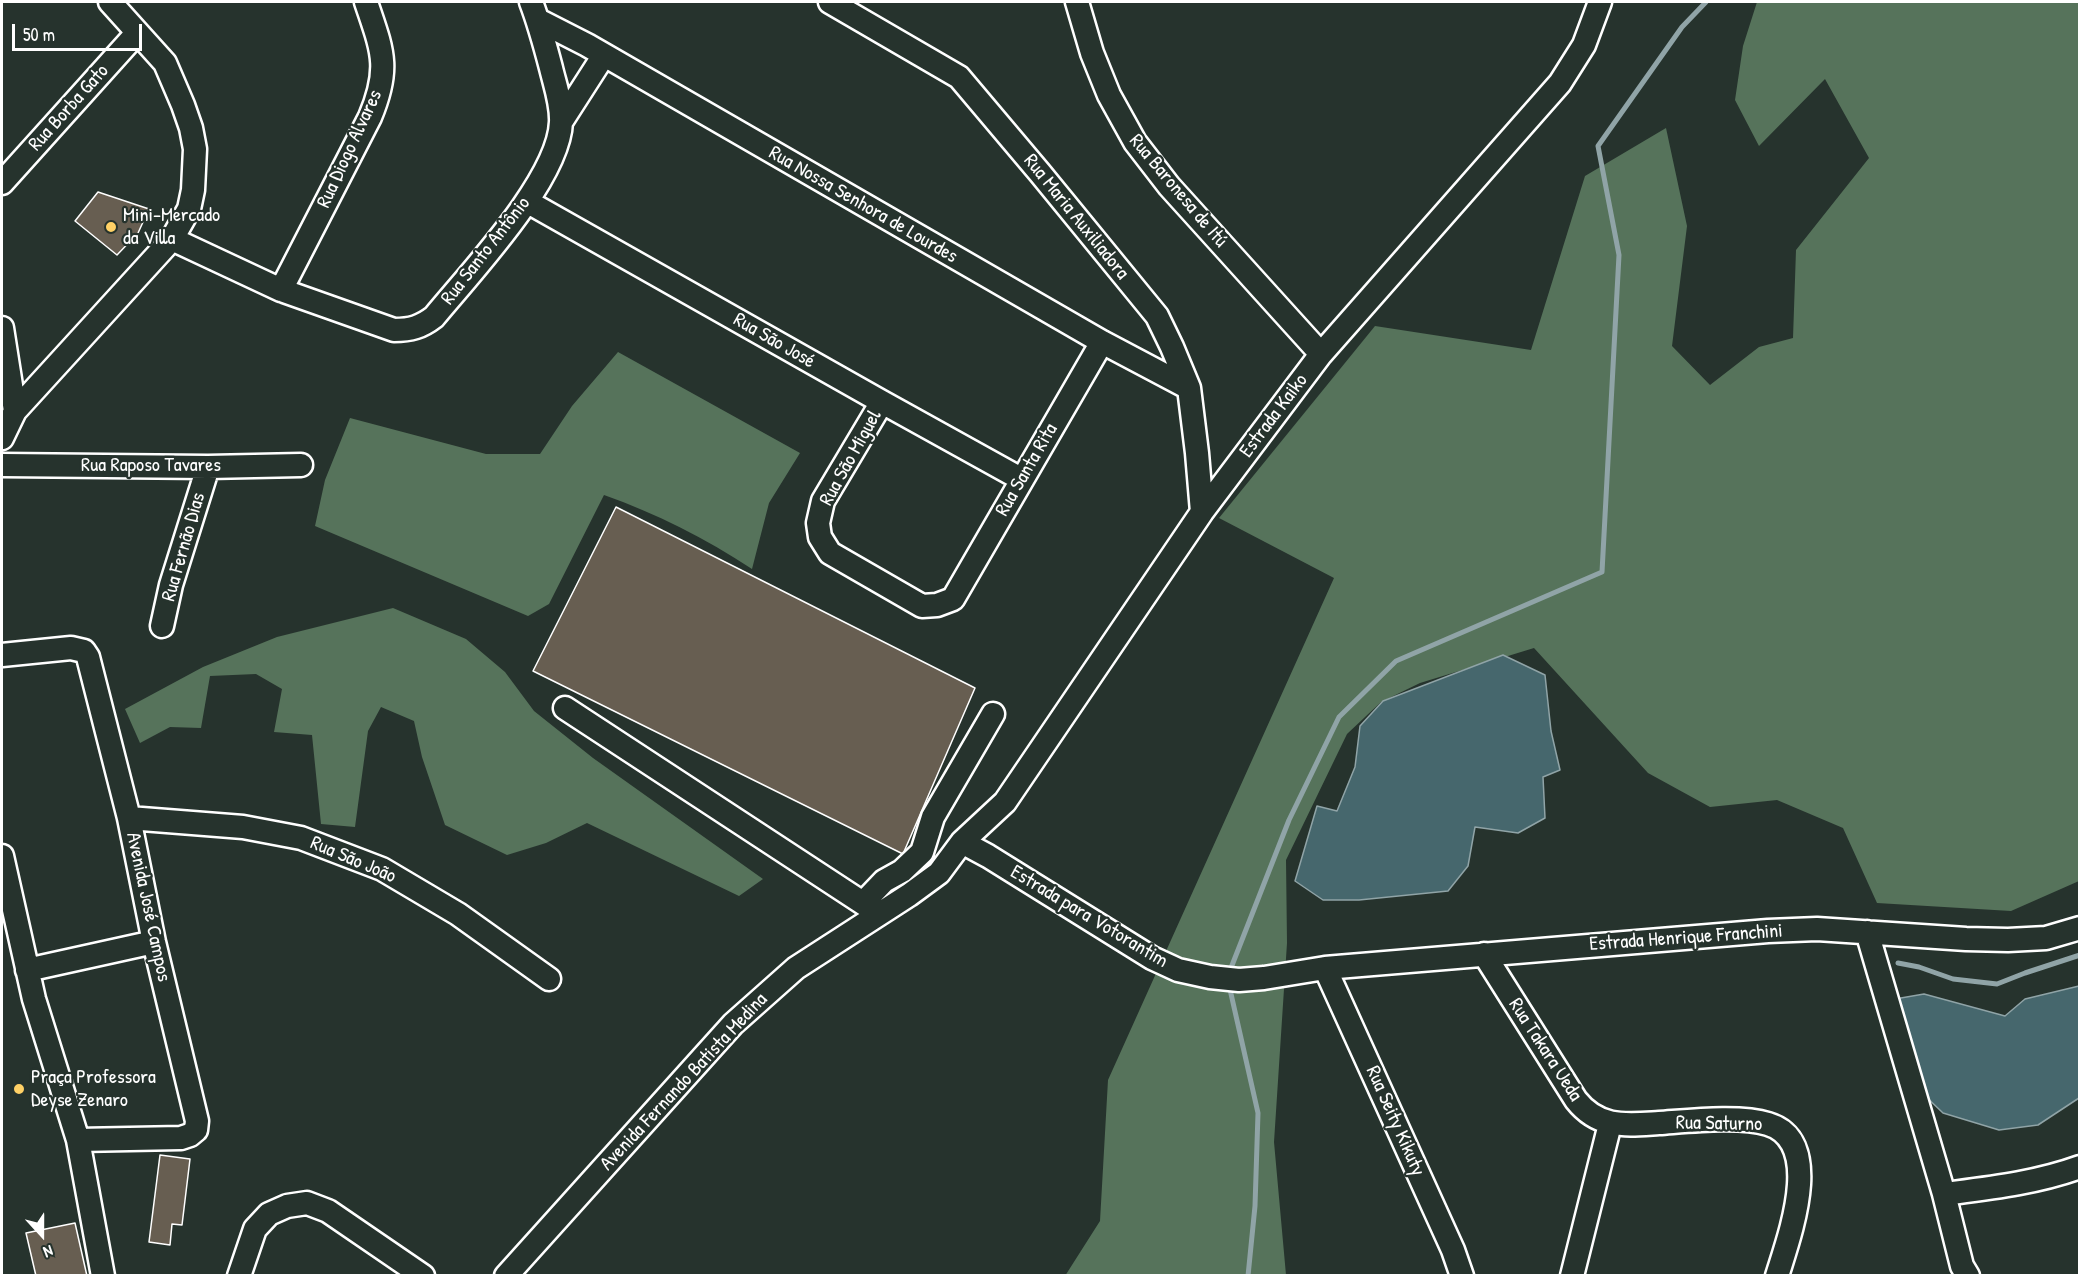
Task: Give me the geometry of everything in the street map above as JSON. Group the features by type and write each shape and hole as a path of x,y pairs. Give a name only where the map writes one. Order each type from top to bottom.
{"street":[{"path":"2,438 15,411 172,239 189,209 195,172 195,149 183,105 165,63 110,2"},
{"name":"Rua Diogo Alvares","path":"281,290 378,98 384,62 366,2"},
{"name":"Rua Maria Auxiliadora","path":"830,2 958,77 1157,316 1189,388 1202,512"},
{"name":"Rua Baronesa de Itú","path":"1077,2 1092,53 1108,95 1135,142 1169,186 1321,354"},
{"name":"Estrada Kaiko","path":"962,842 1005,802 1202,512 1321,354 1560,83 1584,45 1600,2"},
{"name":"Rua Santo Antônio","path":"281,290 394,330 409,330 422,326 435,317 528,201 555,149 561,122 558,96 534,11"},
{"name":"Rua Nossa Senhora de Lourdes","path":"534,11 604,55 1102,342 1189,388"},
{"name":"Rua Borba Gato","path":"2,183 137,33"},
{"path":"561,122 604,55"},
{"name":"Rua São José","path":"528,201 1021,479"},
{"path":"172,239 281,290"},
{"path":"2,328 15,411"},
{"name":"Rua Santa Rita","path":"953,599 1102,342"},
{"name":"Rua São Miguel","path":"882,402 823,501 818,523 820,537 830,553 922,606 937,605 953,599"},
{"name":"Rua Raposo Tavares","path":"2,465 208,467 302,465"},
{"name":"Rua Fernão Dias","path":"162,626 171,585 208,467"},
{"name":"Avenida José Campos","path":"2,655 71,648 84,651 88,657 129,819 154,942 197,1121 196,1130 181,1138 78,1140"},
{"path":"566,708 871,908 884,881 902,871 922,852 933,817 993,714"},
{"name":"Rua São João","path":"129,819 243,826 301,838 382,869 458,914 549,979"},
{"name":"Avenida Fernando Batista Medina","path":"506,1275 733,1024 796,968 871,908 909,895 939,873 962,842"},
{"name":"Estrada para Votorantim","path":"962,842 1152,958 1178,970 1239,980 1292,972"},
{"path":"2,856 27,970 78,1140 103,1275"},
{"name":"Estrada Henrique Franchini","path":"1292,972 1767,931 1817,929 2008,940 2046,938 2079,928"},
{"path":"1867,932 1944,1194 1962,1266 1968,1275"},
{"path":"27,970 154,942"},
{"name":"Rua Takara Ueda","path":"1484,954 1584,1110 1610,1124"},
{"name":"Rua Seity Kikuty","path":"1325,968 1453,1250 1462,1275"},
{"name":"Rua Saturno","path":"1610,1124 1634,1125 1711,1120 1759,1122 1781,1130 1792,1141 1798,1161 1799,1183 1797,1206 1777,1275"},
{"path":"1572,1275 1610,1124"},
{"path":"1944,1194 2015,1184 2061,1174 2079,1167"},
{"path":"239,1275 255,1229 269,1214 287,1206 307,1203 328,1211 423,1275"}],"green space":[{"path":"1757,2 2079,2 2079,881 2011,911 1877,903 1843,828 1777,800 1710,807 1648,773 1534,648 1420,683 1381,702 1347,734 1286,860 1287,943 1274,1142 1286,1275 1065,1276 1100,1221 1108,1080 1334,578 1219,518 1375,326 1531,350 1585,176 1666,128 1687,226 1672,346 1710,385 1759,347 1793,338 1796,250 1869,158 1825,79 1759,146 1735,100 1743,46"},
{"path":"618,352 800,453 769,503 752,569 680,528 604,495 549,604 528,616 315,526 325,480 350,418 486,454 540,454 572,406"},
{"path":"393,608 466,639 505,672 534,711 593,758 763,879 739,896 587,823 546,843 507,855 445,825 422,757 414,721 381,707 368,731 355,827 321,824 312,735 274,732 282,689 256,674 210,676 201,728 170,727 140,743 125,709 203,667 277,637"}],"water":[{"path":"1503,655 1545,675 1551,731 1560,770 1543,777 1545,818 1518,833 1475,827 1468,866 1448,891 1359,900 1323,900 1295,881 1317,806 1337,811 1355,767 1360,726 1383,701"},
{"path":"2079,986 2079,1098 2038,1125 1999,1130 1943,1113 1919,1090 1895,999 1924,994 2005,1016 2025,999"}],"building":[{"name":"Mini-Mercado da Villa","path":"98,192 149,209 138,233 117,255 75,221"},
{"path":"616,507 975,688 903,854 533,671"},
{"path":"160,1155 190,1159 182,1225 172,1224 170,1245 149,1242"},
{"path":"75,1223 87,1276 36,1276 26,1233"}],"waterway":[{"path":"1229,973 1289,820 1339,717 1396,661 1602,572 1619,255 1598,146 1682,27 1706,2"},
{"path":"1898,963 1919,967 1953,979 1997,984 2080,955"},
{"path":"1229,985 1258,1113 1255,1206 1248,1276"}],"place":[{"name":"Mini-Mercado da Villa","path":"111,227"},
{"name":"Praça Professora Deyse Zenaro","path":"19,1089"}]}
